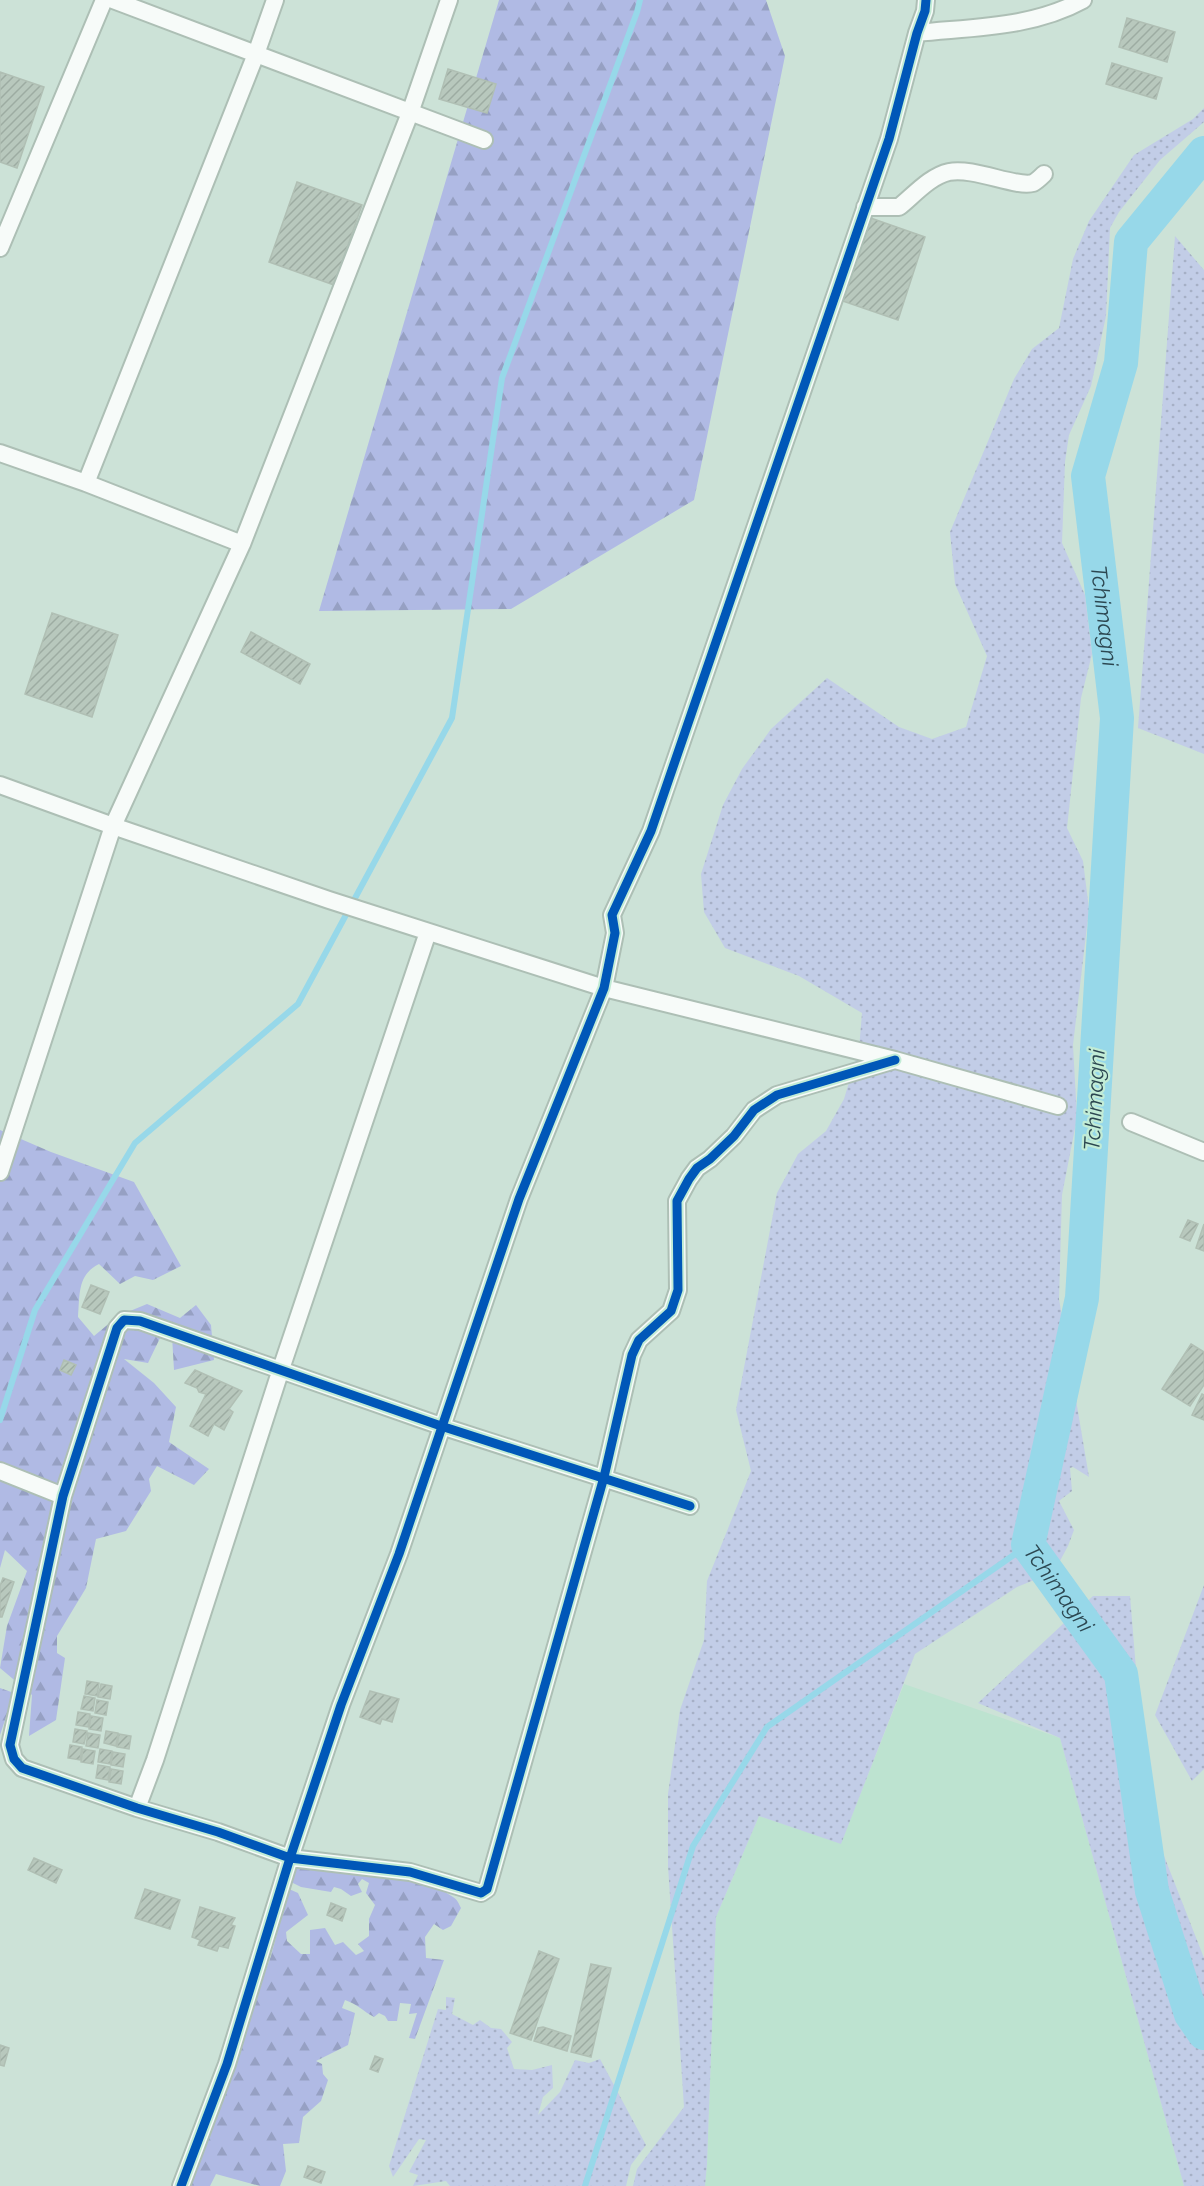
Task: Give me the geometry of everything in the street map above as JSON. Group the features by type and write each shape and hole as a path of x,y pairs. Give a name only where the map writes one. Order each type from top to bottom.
{"street":[{"path":"0,248 105,0"},
{"path":"113,0 483,141"},
{"path":"86,483 256,54 275,0"},
{"path":"0,1172 113,826 242,544 411,113 449,0"},
{"path":"181,2186 227,2064 340,1705 399,1554 519,1199 604,988 615,933 612,915 651,831 889,139 925,11 926,0"},
{"path":"917,33 1013,23 1046,17 1083,0"},
{"path":"865,207 899,207 934,179 949,172 977,172 1025,184 1035,183 1044,174"},
{"path":"0,453 86,483 242,544"},
{"path":"0,785 113,826 428,932 604,988 895,1060 1058,1106"},
{"path":"137,1808 155,1760 281,1369 428,932"},
{"path":"690,1506 604,1477 441,1426 140,1321 124,1320 117,1328 63,1497 26,1681 10,1744 14,1759 22,1768 290,1858 410,1872 481,1893 487,1889 604,1477 632,1355 639,1340 671,1311 678,1290 677,1201 697,1168 734,1136 754,1110 777,1095 895,1060"},
{"path":"1131,1122 1204,1152"},
{"path":"0,1471 63,1497"}],"shaded area":[{"path":"1204,108 1204,122 1160,160 1119,212 1110,228 1106,316 1091,386 1069,435 1065,462 1062,543 1085,595 1092,654 1081,698 1067,828 1083,861 1089,909 1073,1045 1077,1118 1062,1195 1059,1299 1089,1477 1073,1467 1070,1468 1072,1491 1059,1501 1074,1530 1054,1572 1017,1587 915,1654 841,1844 759,1816 716,1917 705,2186 633,2186 637,2169 684,2107 668,1866 668,1794 680,1710 704,1640 707,1581 751,1471 736,1410 777,1193 798,1154 826,1131 844,1099 859,1049 862,1013 799,976 725,948 704,912 701,874 723,805 742,769 771,729 827,678 899,727 932,739 966,727 987,656 955,584 950,532 1014,379 1032,349 1059,328 1073,259 1089,221 1134,155 1193,119"},
{"path":"1175,236 1204,270 1204,754 1138,728"},
{"path":"1204,1585 1204,1769 1192,1781 1155,1715"},
{"path":"1093,1596 1130,1596 1148,1815 1204,1958 1204,2186 1184,2186 1060,1738 978,1703"},
{"path":"904,1684 1060,1738 1184,2186 705,2186 716,1917 759,1816 841,1843"},
{"path":"446,1997 455,1998 452,2014 473,2025 480,2020 491,2028 501,2029 512,2042 507,2048 514,2069 532,2070 552,2065 553,2088 543,2097 538,2115 560,2092 575,2060 589,2063 600,2059 646,2145 631,2165 626,2186 450,2186 446,2181 413,2186 418,2175 409,2172 426,2140 419,2139 393,2177 389,2166 438,2009 446,2010"}],"green space":[{"path":"499,0 766,0 785,56 694,500 511,609 319,611"},
{"path":"0,1130 51,1152 134,1182 181,1266 153,1280 135,1276 120,1284 99,1264 92,1269 81,1286 78,1317 94,1336 118,1316 147,1304 180,1318 196,1305 211,1325 214,1360 174,1370 172,1336 161,1336 148,1363 124,1359 154,1383 176,1407 169,1442 209,1469 194,1485 157,1466 149,1479 151,1491 126,1531 96,1539 86,1588 57,1636 57,1653 65,1658 56,1720 29,1736 32,1695 0,1668 7,1626 27,1571 5,1550 0,1568"},
{"path":"0,1688 14,1693 0,1735"},
{"path":"293,1864 376,1873 420,1882 454,1898 461,1908 451,1926 443,1930 434,1924 425,1937 426,1958 444,1960 415,2039 409,2038 417,2013 409,2014 411,2004 400,2003 397,2021 388,2021 379,2013 374,2017 345,2000 342,2008 355,2013 348,2045 316,2061 322,2064 323,2074 328,2080 321,2101 303,2117 299,2143 283,2144 286,2171 280,2186 260,2186 216,2174 210,2186 186,2186 271,1956 289,1889 298,1893 308,1915 286,1932 287,1941 301,1954 310,1954 310,1930 325,1928 335,1945 343,1942 356,1955 364,1951 358,1944 369,1936 369,1919 375,1905 366,1893 369,1883 362,1879 358,1884 362,1892 351,1896 334,1887 331,1892 301,1887 291,1882"}],"building":[{"path":"1127,18 1175,32 1167,62 1119,47"},
{"path":"1112,63 1162,78 1156,99 1106,84"},
{"path":"448,69 496,84 487,113 439,99"},
{"path":"0,72 44,87 17,168 0,162"},
{"path":"297,182 362,205 334,285 269,262"},
{"path":"865,216 925,237 898,320 837,299"},
{"path":"52,613 118,635 92,717 25,694"},
{"path":"251,632 310,664 300,684 241,652"},
{"path":"1188,1220 1198,1224 1190,1241 1180,1237"},
{"path":"1204,1224 1204,1251 1196,1248"},
{"path":"91,1285 109,1292 100,1314 82,1307"},
{"path":"1191,1344 1204,1352 1204,1385 1190,1406 1162,1389"},
{"path":"64,1360 76,1365 71,1375 60,1370"},
{"path":"195,1370 242,1391 229,1409 233,1412 224,1430 214,1424 208,1436 190,1426 206,1394 185,1383"},
{"path":"1202,1394 1204,1395 1204,1420 1192,1415"},
{"path":"3,1578 14,1582 2,1617 0,1617 0,1586"},
{"path":"87,1681 99,1683 97,1696 85,1694"},
{"path":"101,1684 112,1686 110,1699 98,1697"},
{"path":"370,1691 399,1699 392,1722 382,1719 380,1724 360,1717"},
{"path":"84,1696 95,1698 93,1711 81,1709"},
{"path":"97,1700 108,1702 106,1715 95,1713"},
{"path":"78,1712 90,1714 88,1727 76,1725"},
{"path":"91,1716 103,1718 101,1731 89,1729"},
{"path":"75,1729 87,1731 84,1744 73,1742"},
{"path":"106,1731 118,1733 116,1746 104,1743"},
{"path":"88,1733 100,1735 98,1748 86,1746"},
{"path":"119,1734 131,1736 129,1749 117,1747"},
{"path":"70,1745 82,1747 80,1760 68,1758"},
{"path":"83,1749 95,1751 93,1764 81,1762"},
{"path":"100,1749 112,1751 110,1764 98,1762"},
{"path":"113,1752 125,1754 123,1767 111,1765"},
{"path":"98,1765 110,1767 108,1780 96,1778"},
{"path":"111,1769 123,1771 121,1784 109,1782"},
{"path":"34,1858 62,1870 56,1883 28,1870"},
{"path":"145,1889 180,1900 170,1929 135,1918"},
{"path":"331,1903 346,1909 342,1921 327,1915"},
{"path":"200,1907 235,1918 231,1925 235,1926 228,1948 219,1946 217,1951 198,1945 200,1940 192,1937"},
{"path":"539,1951 559,1959 531,2040 510,2033"},
{"path":"591,1964 611,1968 591,2057 571,2052"},
{"path":"543,2027 571,2036 567,2051 534,2041 538,2028"},
{"path":"0,2045 9,2048 4,2066 0,2065"},
{"path":"375,2056 383,2059 378,2072 370,2069"},
{"path":"308,2166 325,2172 321,2183 304,2177"}],"waterway":[{"path":"0,1420 35,1310 135,1143 298,1004 452,718 502,378 640,0"},
{"name":"Tchimagni","path":"1204,153 1131,242 1121,363 1088,476 1117,718 1082,1298 1028,1545 1121,1674 1152,1891 1191,2014 1204,2033"},
{"path":"585,2186 693,1846 767,1727 1028,1545"}],"cycle path":[{"path":"181,2186 227,2064 290,1858 341,1705 399,1554 519,1199 604,988 615,933 612,915 651,831 889,139 925,11 926,0"},
{"path":"690,1506 441,1426 140,1321 124,1320 117,1328 63,1496 10,1745 14,1759 22,1768 290,1858 410,1872 481,1893 487,1889 604,1477 632,1355 639,1340 671,1311 678,1290 677,1201 697,1168 734,1136 754,1110 777,1095 895,1060"}]}
